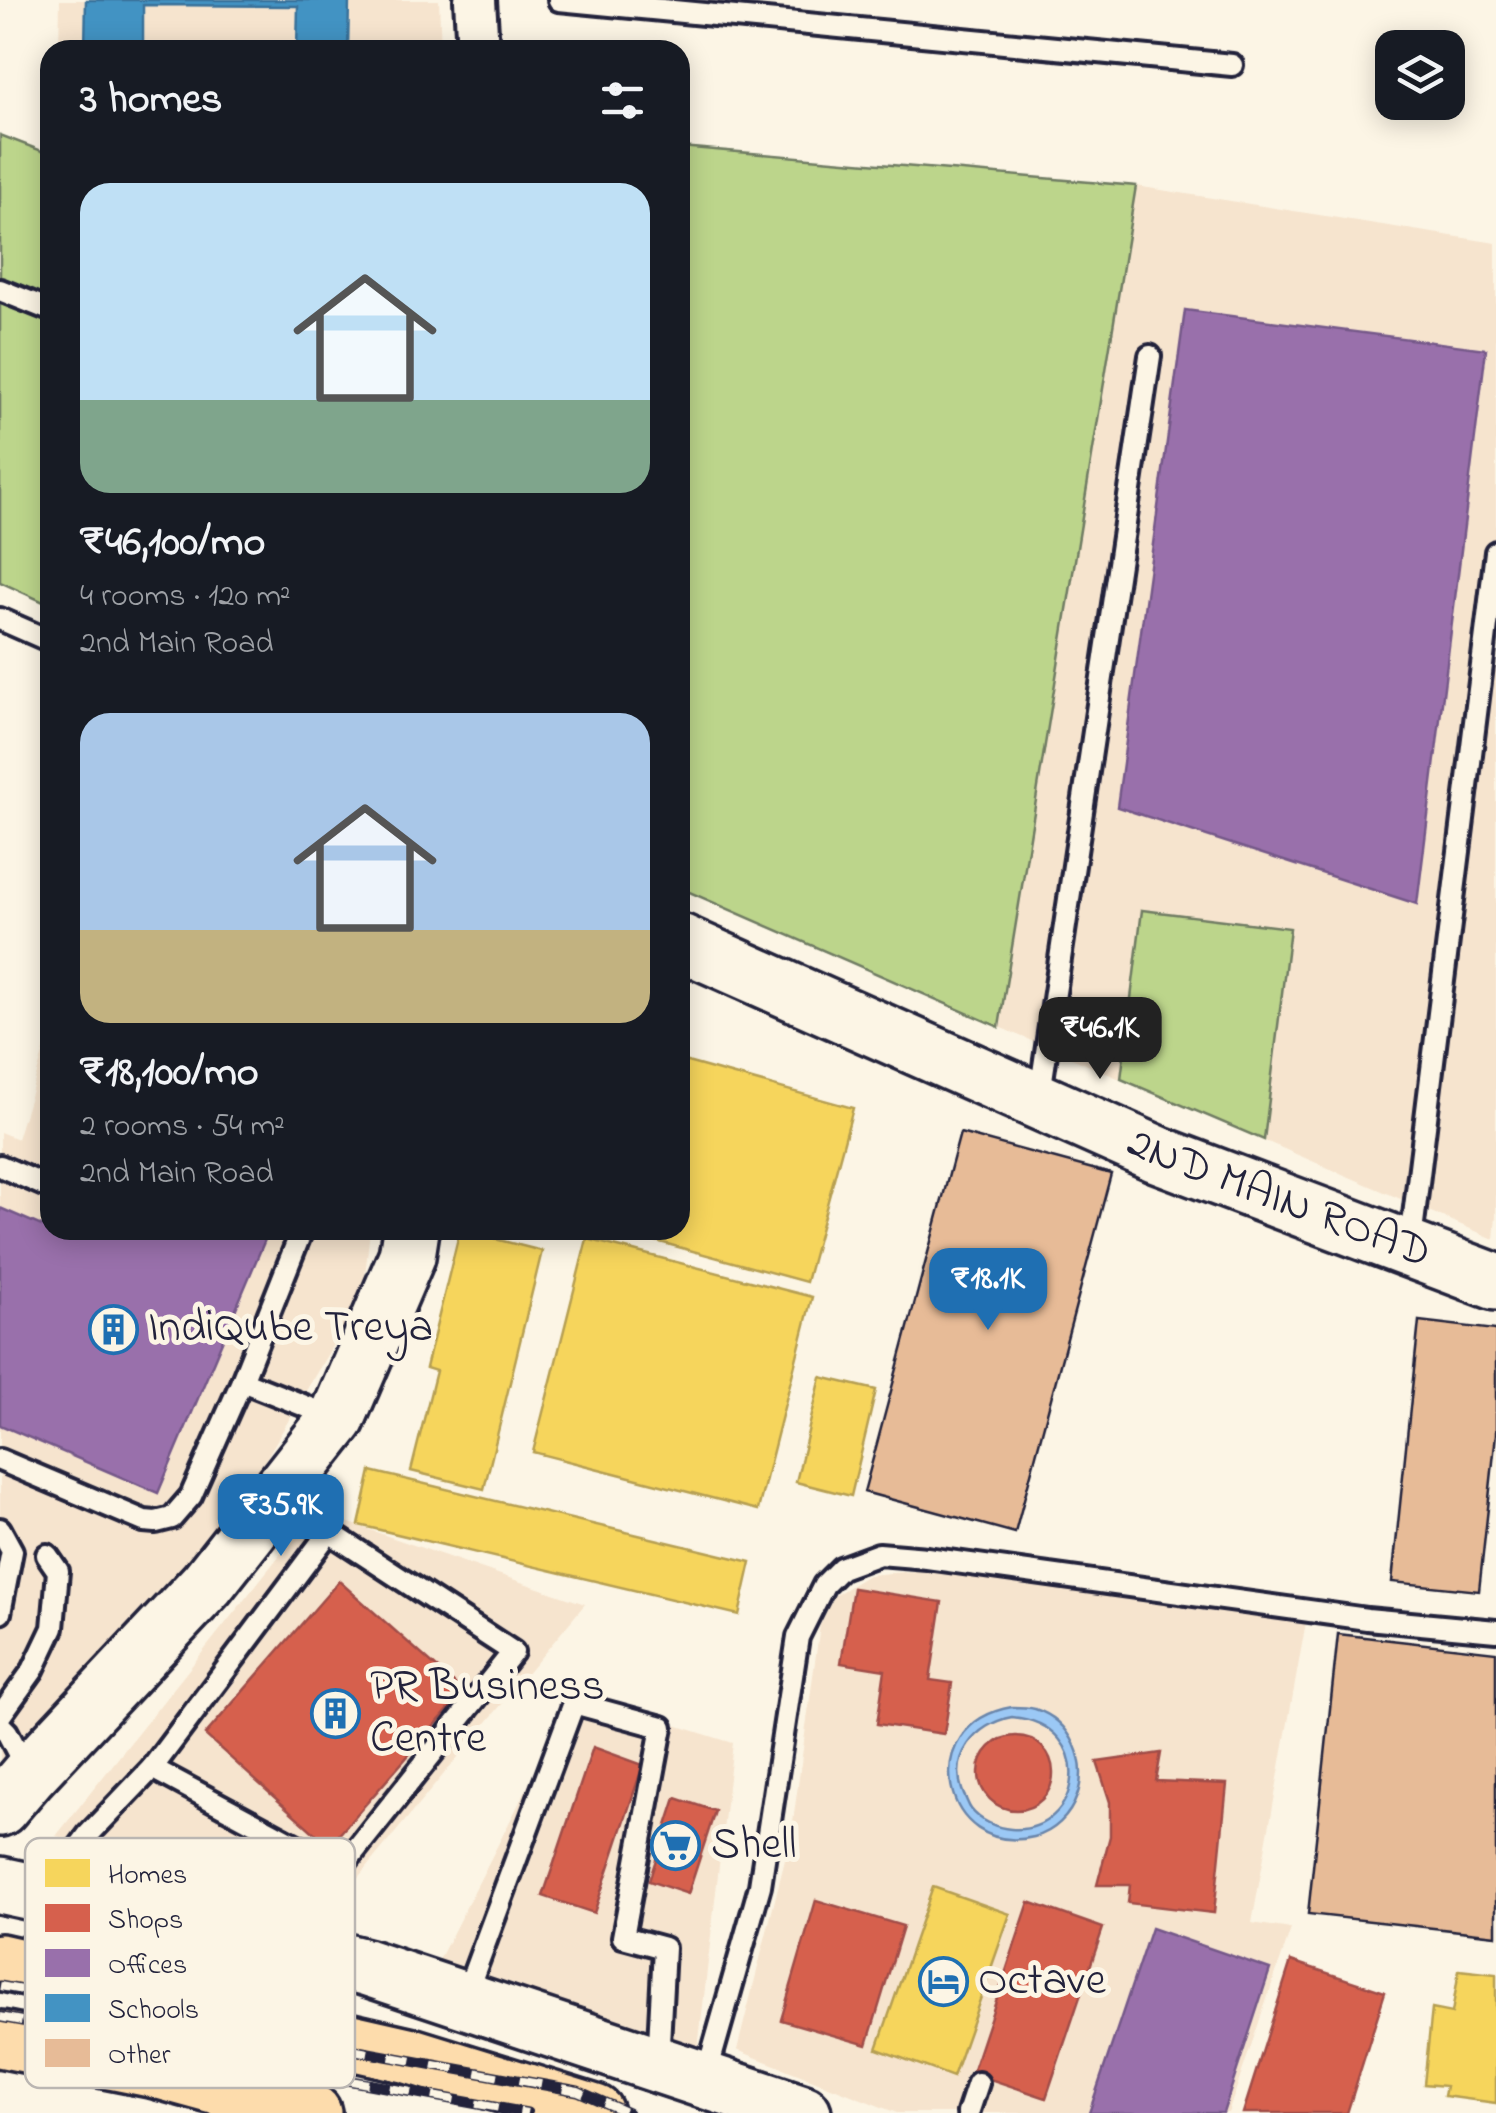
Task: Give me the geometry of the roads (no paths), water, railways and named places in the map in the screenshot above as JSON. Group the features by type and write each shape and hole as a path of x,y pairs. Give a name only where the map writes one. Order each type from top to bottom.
{"highway":[{"path":"0,1962 25,1968"},
{"path":"0,2039 25,2044"},
{"path":"355,2043 408,2055 596,2113"},
{"path":"222,2088 313,2113"}],"street":[{"path":"475,0 477,40"},
{"name":"2ND MAIN ROAD","path":"690,946 1156,1154 1496,1282"},
{"path":"14,1791 207,1584 337,1419 407,1256 409,1240"},
{"path":"355,1964 803,2113"}],"lane":[{"path":"559,0 1232,65"},
{"path":"0,290 40,306"},
{"path":"1039,1102 1150,356"},
{"path":"1410,1250 1496,552"},
{"path":"0,619 40,637"},
{"path":"0,1166 40,1183"},
{"path":"0,1460 144,1521 172,1518 191,1496 242,1382 298,1240"},
{"path":"242,1382 337,1419"},
{"path":"276,1497 513,1652 355,1851"},
{"path":"0,1529 12,1551 0,1613"},
{"path":"84,1838 152,1768 329,1532"},
{"path":"681,2071 760,1886 798,1637 824,1585 841,1568 879,1554 926,1558 1367,1619 1496,1630"},
{"path":"0,1716 33,1670 54,1628 58,1571 46,1555"},
{"path":"465,1999 574,1702 662,1728 624,1937 664,1948 681,2071"},
{"path":"0,1724 7,1732 14,1791"},
{"path":"152,1768 281,1838"},
{"path":"968,2113 978,2083"}],"water":[{"path":"1012,1707 1035,1709 1068,1733 1079,1757 1080,1783 1070,1810 1048,1831 1034,1837 1003,1838 978,1828 961,1810 951,1787 951,1761 961,1738 981,1718","holes":["1012,1717 1040,1724 1059,1739 1069,1758 1071,1778 1066,1798 1053,1815 1035,1826 1011,1829 984,1820 970,1807 960,1781 962,1755 968,1744 987,1727"]}],"railway":[{"path":"0,1986 25,1991"},
{"path":"0,2017 25,2022"},
{"path":"355,2050 578,2091 628,2113"},
{"path":"355,2082 527,2113"}],"place":[{"name":"IndiQube Treya","path":"113,1329"},
{"name":"PR Business Centre","path":"335,1714"},
{"name":"Shell","path":"676,1846"},
{"name":"Octave","path":"943,1982"}]}
